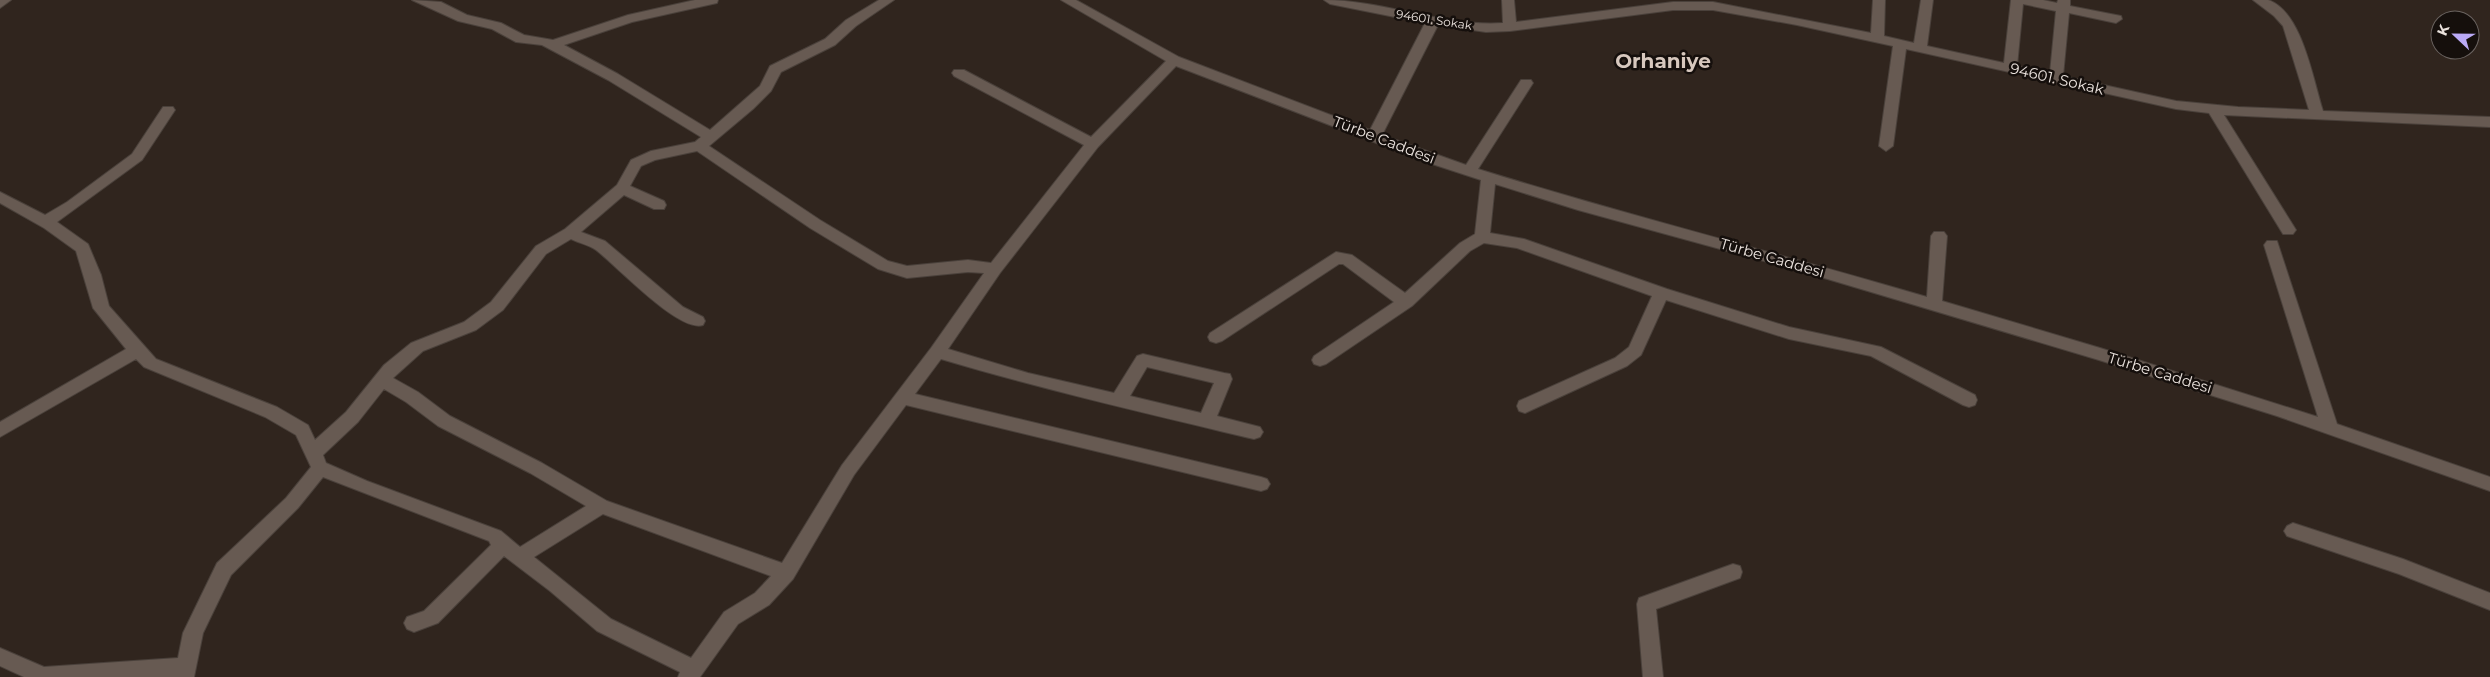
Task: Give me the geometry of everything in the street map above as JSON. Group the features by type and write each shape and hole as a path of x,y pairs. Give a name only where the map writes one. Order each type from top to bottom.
{"street":[{"path":"0,4 5,0"},
{"path":"418,0 436,5 463,18 496,26 521,39 544,41 613,77 705,141 815,224 883,265 907,272 968,266 995,269"},
{"path":"552,45 628,19 712,0"},
{"path":"0,658 43,676 185,671 193,634 224,569 292,503 316,460 382,380 417,347 470,326 497,306 541,250 570,233 622,188 636,163 651,156 705,141 766,88 775,69 830,42 851,23 888,0"},
{"name":"Türbe Caddesi","path":"1067,0 1174,60 1469,171 1578,205 1744,249 1934,304 2223,392 2490,484"},
{"name":"94601. Sokak","path":"1330,0 1433,21 1486,28 1510,27 1662,3 1699,3 1788,19 2169,104 2214,110 2490,122"},
{"path":"1508,0 1510,27"},
{"path":"1877,39 1879,0"},
{"path":"1920,49 1927,0"},
{"path":"2010,68 2017,0"},
{"path":"2024,0 2063,4 2116,19"},
{"path":"2259,0 2279,13 2289,25 2318,115"},
{"path":"2056,79 2063,4"},
{"path":"1374,136 1433,21"},
{"path":"1886,146 1900,44"},
{"path":"0,197 46,222 83,248 93,275 101,308 150,363 272,412 302,430 316,460 361,486 495,536 504,546 604,625 691,673 731,618 762,599 786,573 848,470 937,352 995,269 1093,144 1174,60"},
{"path":"959,73 1033,114 1093,144"},
{"path":"1469,171 1526,83"},
{"path":"46,222 137,157 168,110"},
{"path":"2214,110 2288,230"},
{"path":"1482,237 1490,177"},
{"path":"622,188 659,205"},
{"path":"570,233 600,246 677,311 697,321"},
{"path":"1934,304 1939,236"},
{"path":"1320,360 1406,302 1465,247 1482,237 1519,244 1661,293 1789,333 1875,351 1969,400"},
{"path":"2272,245 2330,428"},
{"path":"1216,337 1336,258 1347,260 1406,302"},
{"path":"1525,406 1621,362 1635,351 1661,293"},
{"path":"0,430 137,350"},
{"path":"937,352 1028,379 1254,432"},
{"path":"1118,400 1143,360 1224,379 1206,422"},
{"path":"382,380 412,397 444,421 536,468 601,506 786,573"},
{"path":"902,398 1261,484"},
{"path":"519,557 601,506"},
{"path":"2293,531 2403,567 2490,602"},
{"path":"414,623 431,617 504,546"},
{"path":"1653,677 1646,604 1733,572"}],"district":[{"name":"Orhaniye","path":"1663,61"}]}
